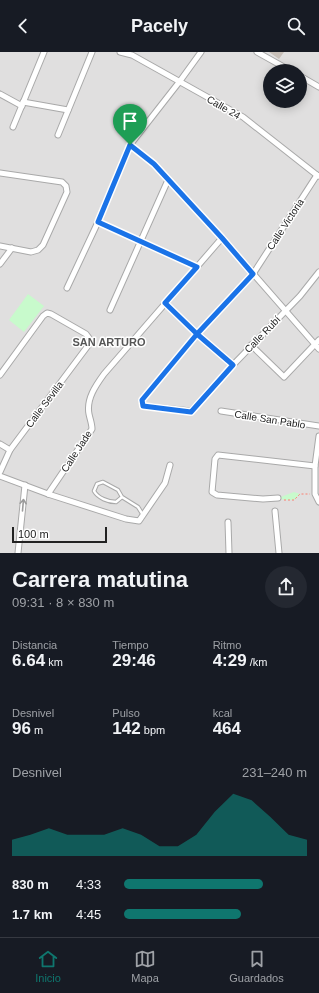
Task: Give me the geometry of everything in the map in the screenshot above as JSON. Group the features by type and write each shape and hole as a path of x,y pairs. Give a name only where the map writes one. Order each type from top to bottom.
{"street":[{"path":"13,127 44,52"},
{"path":"58,135 92,52"},
{"name":"Calle 24","path":"120,52 132,55 243,117 318,176"},
{"path":"67,288 98,222 130,145 180,82 201,52"},
{"path":"257,52 278,64"},
{"path":"307,80 319,87"},
{"path":"0,94 22,104 68,110"},
{"path":"130,145 154,164 253,274 317,342 319,349"},
{"path":"0,173 62,182 66,186 67,192 43,245 38,250 31,252 0,246"},
{"name":"Calle Victoria","path":"191,412 143,406 142,400 197,334 253,274 318,176"},
{"path":"110,310 168,180"},
{"path":"98,222 197,267"},
{"name":"Calle Jade","path":"48,494 92,429 92,422 88,413 89,403 94,388 104,374 222,238"},
{"path":"0,264 12,248"},
{"name":"Calle Rubí","path":"191,412 233,365 300,296 319,272"},
{"path":"165,303 197,334 233,365"},
{"name":"Calle Sevilla","path":"0,376 43,316 47,313 86,334 89,338 90,343 10,450 0,472"},
{"path":"251,346 284,377 317,342"},
{"name":"Calle San Pablo","path":"221,412 319,426"},
{"path":"319,436 315,466 314,494 319,502"},
{"path":"0,444 10,450"},
{"path":"278,498 263,499 217,495 212,492 214,459 218,455 315,466"},
{"path":"0,476 48,494 126,519 139,521 165,483 170,465"},
{"path":"18,553 25,485"},
{"path":"275,512 279,553"},
{"path":"228,522 229,553"}],"lane":[{"path":"122,497 116,502 110,502 96,495 94,491 97,484 103,482 118,490 122,497 138,507 143,515"}],"path":[{"path":"278,498 294,500 300,494 314,494"}],"shaded area":[{"path":"0,52 319,52 319,553 0,553"}],"green space":[{"path":"28,294 44,306 24,332 9,320"},
{"path":"294,492 300,494 294,500 278,498"}],"building":[{"path":"269,52 284,52 279,59"}],"district":[{"name":"SAN ARTURO","path":"109,342"}],"route":[{"path":"130,145 98,222 197,267 165,303 197,334 142,400 143,406 191,412 233,365 197,334 253,274 154,164 130,145"}]}
